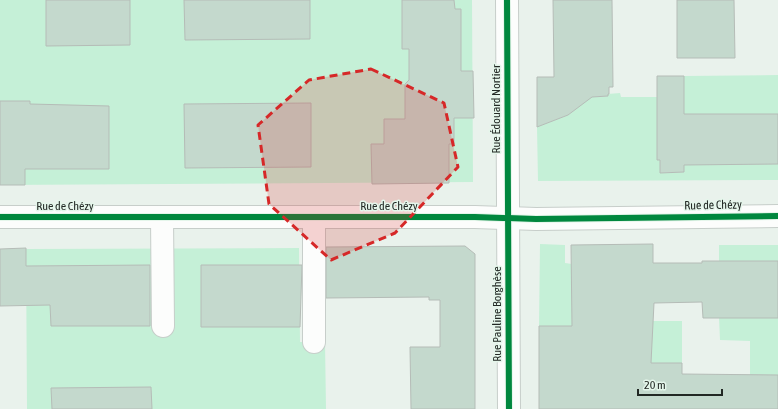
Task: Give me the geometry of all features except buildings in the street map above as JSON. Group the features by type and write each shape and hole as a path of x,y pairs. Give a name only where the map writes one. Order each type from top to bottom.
{"street":[{"name":"Rue Édouard Nortier","path":"507,0 508,218"},
{"name":"Rue de Chézy","path":"0,217 536,219 778,216"},
{"path":"162,217 163,326"},
{"path":"314,217 314,342"},
{"name":"Rue Pauline Borghèse","path":"508,218 509,409"}],"highlighted area":[{"path":"371,69 444,103 458,167 395,233 331,260 269,204 258,125 309,80"}],"green space":[{"path":"0,0 472,0 473,182 0,185"},
{"path":"778,75 778,180 538,181 537,127 568,115 581,105 581,94 597,97 620,93 621,97 657,97 657,160 660,160 661,173 684,172 684,76"},
{"path":"540,244 565,245 565,263 572,264 577,326 539,326"},
{"path":"719,245 778,245 778,261 719,261"},
{"path":"299,248 300,342 325,342 326,409 27,409 26,249"},
{"path":"719,317 778,318 778,375 750,375 750,341 720,340"},
{"path":"653,321 682,321 682,363 621,363 653,326"}],"cycle path":[{"path":"507,0 509,409"},
{"path":"0,217 475,217 536,219 778,216"}]}
